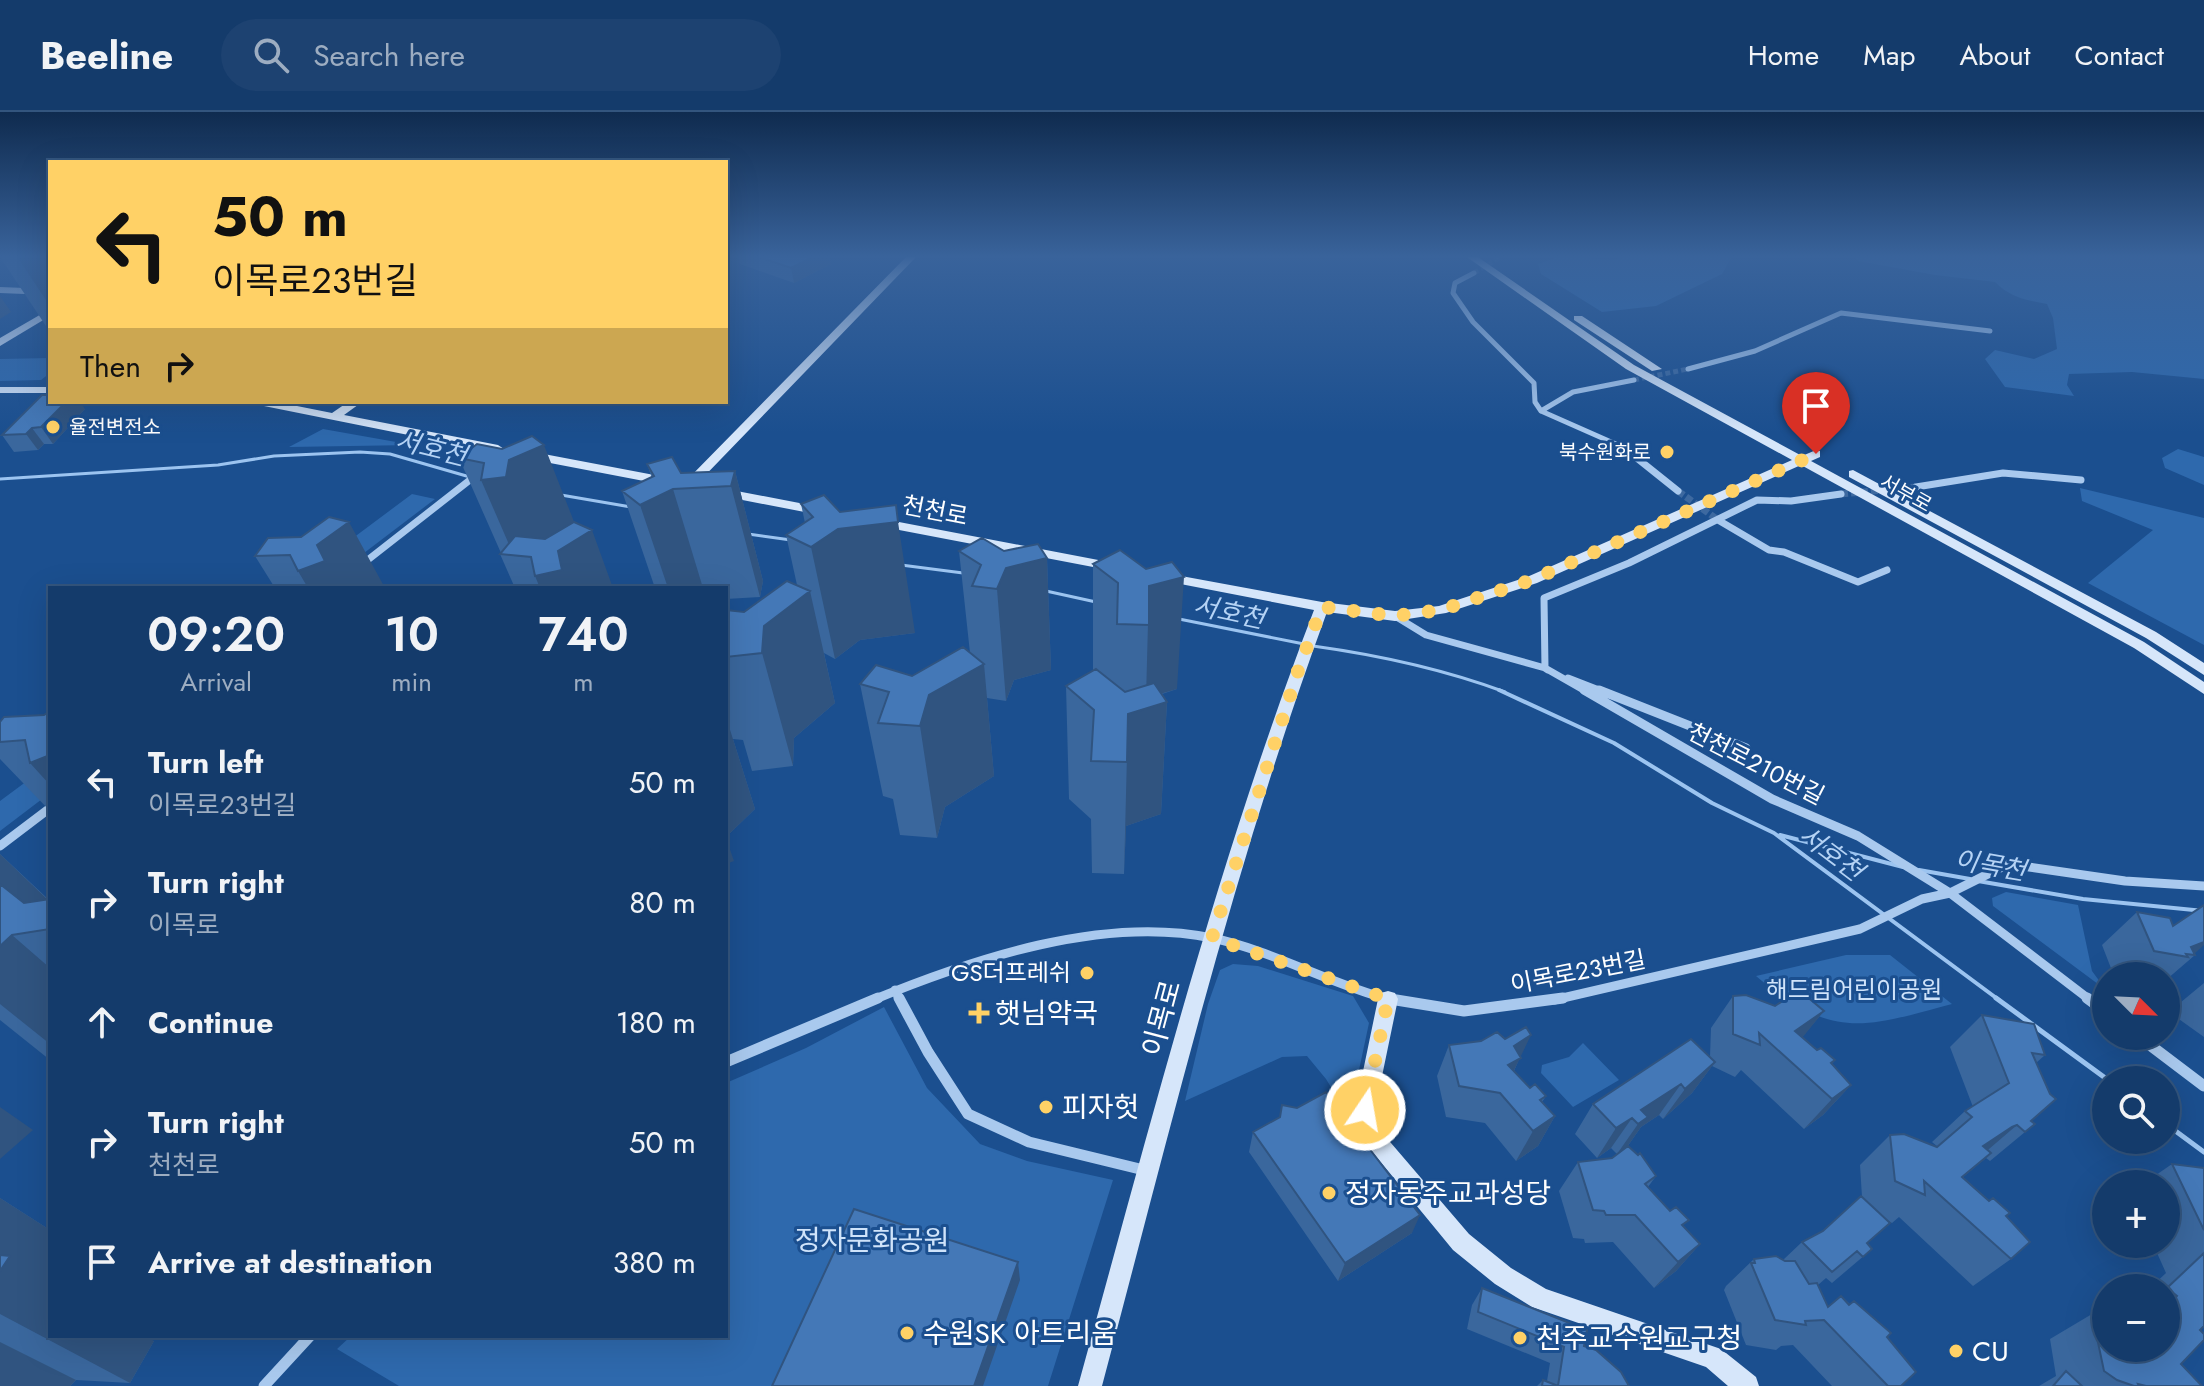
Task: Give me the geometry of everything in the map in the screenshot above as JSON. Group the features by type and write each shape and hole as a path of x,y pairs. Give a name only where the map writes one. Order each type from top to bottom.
{"street":[{"path":"0,343 46,314"},
{"path":"688,486 855,314"},
{"path":"1468,314 1534,383 1535,402 1541,411 1628,449 1678,491"},
{"name":"서부로","path":"1554,314 1630,367 2151,635 2204,670"},
{"name":"서부로","path":"1574,314 1647,364 2139,645 2204,689"},
{"path":"1688,369 1755,351 1838,314"},
{"path":"1853,314 1990,331"},
{"path":"1541,411 1554,398 1577,389 1634,380"},
{"path":"0,390 48,390"},
{"path":"269,404 503,454 827,512"},
{"path":"333,417 353,404"},
{"path":"1152,574 1322,607 1395,616 1441,610 1532,580 1809,457"},
{"path":"355,571 479,473"},
{"path":"1916,487 2003,473 2081,480"},
{"path":"1545,668 1544,598 1629,563 1757,500 1791,501 1841,494"},
{"name":"천천로","path":"858,518 1121,568"},
{"path":"1718,520 1769,550 1784,552 1858,582 1887,570"},
{"name":"이목로","path":"1090,1386 1212,938 1299,668 1322,607"},
{"name":"천천로210번길","path":"1395,616 1426,635 1545,668 1746,748"},
{"name":"천천로210번길","path":"1545,668 1772,799 1858,836 1950,893 2092,1001"},
{"path":"0,846 48,810"},
{"name":"이목로23번길","path":"728,1061 895,990 1010,951 1123,933 1185,933 1212,938 1388,999 1464,1011 1548,1001 1860,929 1915,903 1950,893 2004,865 2125,881 2204,886"},
{"path":"895,990 928,1052 968,1114 1029,1142 1149,1171"},
{"path":"1388,999 1365,1110 1377,1142 1461,1242 1503,1276 1540,1299 1713,1357 1747,1386"},
{"path":"2156,1050 2204,1086"},
{"path":"264,1386 308,1338"}],"green space":[{"path":"2051,314 2204,314 2204,379 2132,372 2069,374 2067,385 2074,396 2005,387 1985,359 1995,350 2034,359 2057,349"},
{"path":"48,358 48,375 41,380 0,381 0,359"},
{"path":"323,429 413,445 289,447"},
{"path":"2178,449 2204,457 2204,485 2165,468 2162,458"},
{"path":"2080,488 2204,518 2204,645 2088,583 2153,530 2082,501"},
{"path":"412,494 435,499 321,586 289,586"},
{"path":"48,765 48,795 0,831 0,801"},
{"path":"2006,892 2078,905 2092,980 1993,906 1992,898"},
{"name":"해드림어린이공원","path":"1846,955 1890,955 1952,1004 1895,1019 1849,1023 1806,1011 1756,976"},
{"path":"1233,964 1258,966 1353,996 1369,1023 1349,1117 1326,1079 1307,1056 1282,1057 1185,1101 1208,1004 1220,970"},
{"name":"정자문화공원","path":"884,1007 927,1088 980,1144 1027,1161 1113,1180 1048,1386 399,1386 337,1349 349,1338 728,1338 728,1082 806,1048"},
{"path":"1583,1043 1619,1080 1573,1107 1541,1073 1542,1065 1569,1057"}],"building":[{"path":"42,395 48,395 48,404 64,404 41,427 32,428 26,434 2,435"},
{"path":"532,436 544,445 509,460 506,477 481,480 484,463 459,458 477,444 502,449"},
{"path":"672,457 681,473 735,471 731,486 673,489 640,505 622,491 654,476 647,464"},
{"path":"824,495 840,512 896,505 898,522 838,529 811,547 786,535 813,517 801,504"},
{"path":"329,517 349,522 317,545 325,561 298,571 290,555 255,556 268,538 301,537"},
{"path":"574,522 592,530 558,551 562,570 535,576 531,557 500,554 515,536 545,539"},
{"path":"982,538 1004,551 1038,544 1047,558 1006,568 997,589 972,586 981,565 959,551"},
{"path":"1120,550 1146,569 1172,562 1184,577 1149,586 1149,625 1117,624 1118,583 1093,564"},
{"path":"787,581 810,591 764,626 762,653 728,657 728,610 744,612"},
{"path":"963,647 984,664 929,695 920,726 878,723 889,692 860,684 876,665 912,676"},
{"path":"1096,669 1125,692 1154,683 1167,702 1128,714 1127,762 1091,761 1094,710 1066,686"},
{"path":"48,712 48,756 30,763 25,740 0,742 0,722 4,717"},
{"path":"0,884 24,903 48,899 48,929 12,935 0,946"},
{"path":"2204,905 2204,942 2191,947 2195,955 2186,954 2188,957 2154,951 2137,912 2170,918 2173,926"},
{"path":"1799,990 1824,1011 1795,1031 1817,1050 1821,1048 1835,1060 1831,1063 1851,1085 1832,1099 1759,1033 1760,1045 1733,1034 1733,996 1746,995 1775,1006"},
{"path":"1982,1015 2034,1024 2045,1055 2032,1053 2050,1094 2056,1099 2031,1121 2035,1124 2025,1132 2017,1125 1983,1146 1991,1153 1962,1177 1989,1201 1993,1198 2010,1213 2006,1216 2030,1242 2011,1259 1924,1181 1925,1195 1895,1181 1890,1135 1904,1134 1937,1147 1972,1117 1965,1111 2009,1083"},
{"path":"1526,1027 1531,1035 1514,1046 1521,1058 1508,1065 1530,1088 1535,1084 1546,1096 1540,1100 1555,1116 1533,1131 1500,1093 1459,1086 1449,1045 1481,1041 1497,1032 1505,1039"},
{"path":"1691,1039 1715,1062 1685,1089 1681,1084 1641,1110 1648,1117 1638,1124 1632,1118 1616,1128 1593,1104"},
{"name":"정자동주교과성당","path":"1326,1092 1420,1215 1345,1263 1253,1132 1280,1117 1282,1105 1297,1108"},
{"path":"1628,1146 1638,1155 1640,1153 1656,1176 1645,1184 1670,1211 1676,1207 1689,1220 1682,1225 1700,1244 1678,1262 1635,1215 1606,1215 1604,1211 1593,1210 1578,1162 1612,1158"},
{"path":"2172,1164 2204,1168 2204,1230 2180,1180 2180,1170 2175,1170"},
{"path":"1861,1196 1890,1223 1867,1243 1872,1249 1863,1257 1857,1251 1832,1272 1802,1242 1823,1231"},
{"name":"수원SK 아트리움","path":"854,1209 1018,1262 974,1386 772,1386"},
{"path":"2204,1253 2204,1326 2200,1330 2204,1340 2181,1364 2202,1386 2134,1386 2104,1371 2102,1362 2180,1362 2180,1276"},
{"path":"0,1255 10,1256 0,1271"},
{"path":"1776,1256 1785,1261 1795,1261 1809,1284 1817,1283 1828,1307 1841,1296 1849,1305 1854,1301 1891,1333 1887,1337 1916,1372 1901,1386 1888,1386 1824,1320 1805,1321 1806,1325 1775,1320 1751,1263 1755,1263 1754,1259"},
{"path":"1482,1288 1587,1330 1584,1346 1596,1350 1621,1372 1629,1386 1558,1386 1564,1347 1478,1312"},
{"path":"2066,1371 2082,1386 2053,1386"},
{"path":"1543,1380 1558,1386 1542,1386"}],"waterway":[{"name":"서호천","path":"0,479 218,465 274,456 360,452 390,454 470,477"},
{"name":"서호천","path":"561,495 631,507"},
{"name":"서호천","path":"748,534 791,540"},
{"name":"서호천","path":"901,565 963,573"},
{"name":"서호천","path":"1046,591 1096,602"},
{"name":"서호천","path":"1179,619 1304,644"},
{"name":"서호천","path":"1313,646 1410,664 1505,692"},
{"name":"서호천","path":"1499,690 1614,743 1712,803 1774,833 1999,1000"},
{"name":"이목천","path":"1780,835 1903,867"},
{"name":"이목천","path":"1919,870 1970,879"},
{"name":"이목천","path":"1978,881 2083,899 2204,911"},
{"name":"서호천","path":"1996,998 2092,1068"},
{"name":"서호천","path":"2180,1134 2204,1152"}],"tunnel":[{"path":"1634,380 1688,369"},
{"path":"1841,494 1916,487"},
{"path":"1678,491 1718,520"}],"place":[{"name":"율전변전소","path":"53,427"},
{"name":"북수원화로","path":"1667,452"},
{"name":"GS더프레쉬","path":"1087,973"},
{"name":"햇님약국","path":"979,1013"},
{"name":"피자헛","path":"1046,1107"},
{"name":"정자동주교과성당","path":"1329,1193"},
{"name":"수원SK 아트리움","path":"907,1333"},
{"name":"천주교수원교구청","path":"1520,1338"},
{"name":"CU","path":"1956,1351"}],"route":[{"path":"1365,1110 1388,999 1212,938 1299,668 1322,607 1395,616 1441,610 1532,580 1816,454"}]}
